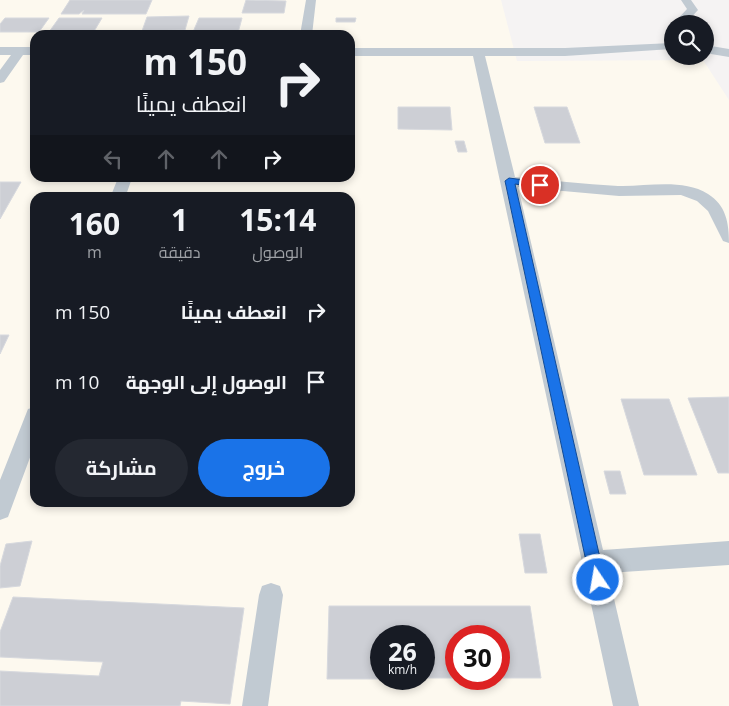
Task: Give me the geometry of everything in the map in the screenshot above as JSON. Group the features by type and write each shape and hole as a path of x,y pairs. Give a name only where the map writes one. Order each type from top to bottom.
{"street":[{"path":"307,30 311,0"},
{"path":"686,0 693,10 688,15"},
{"path":"652,46 664,36"},
{"path":"355,52 565,52 664,46"},
{"path":"0,51 30,51"},
{"path":"0,79 20,51"},
{"path":"478,52 509,181 626,706"},
{"path":"509,181 609,191 682,190 702,197 714,208 729,237"},
{"path":"0,509 30,429"},
{"path":"594,562 729,553"},
{"path":"255,706 271,595"}],"shaded area":[{"path":"0,0 501,0 517,61 664,60 664,65 706,65 729,100 729,706 0,706"}],"building":[{"path":"70,0 152,0 146,14 82,14 84,10 79,14 61,14"},
{"path":"246,0 286,1 284,13 242,13"},
{"path":"189,16 185,30 142,30 147,17"},
{"path":"5,18 49,18 40,30 30,30 30,32 0,32 0,24"},
{"path":"59,18 102,18 95,30 50,30"},
{"path":"199,18 242,18 239,30 194,30"},
{"path":"336,18 356,18 355,22 336,22"},
{"path":"398,107 450,107 452,130 398,129"},
{"path":"534,107 567,107 580,143 545,143"},
{"path":"455,141 464,141 467,152 458,152"},
{"path":"0,182 21,182 0,219"},
{"path":"0,335 9,335 0,354"},
{"path":"729,397 729,473 718,473 688,398"},
{"path":"621,399 669,399 697,475 644,475"},
{"path":"604,471 620,471 626,494 610,494"},
{"path":"519,534 540,534 547,573 525,573"},
{"path":"32,541 20,586 0,588 0,566 6,544"},
{"path":"13,597 244,608 230,704 181,701 180,706 0,706 0,671 99,676 103,662 0,657 0,632"},
{"path":"329,606 530,606 541,678 510,678 510,625 445,625 445,678 435,678 435,625 370,625 370,679 327,679"}],"route":[{"path":"540,185 509,181 598,580"}]}
